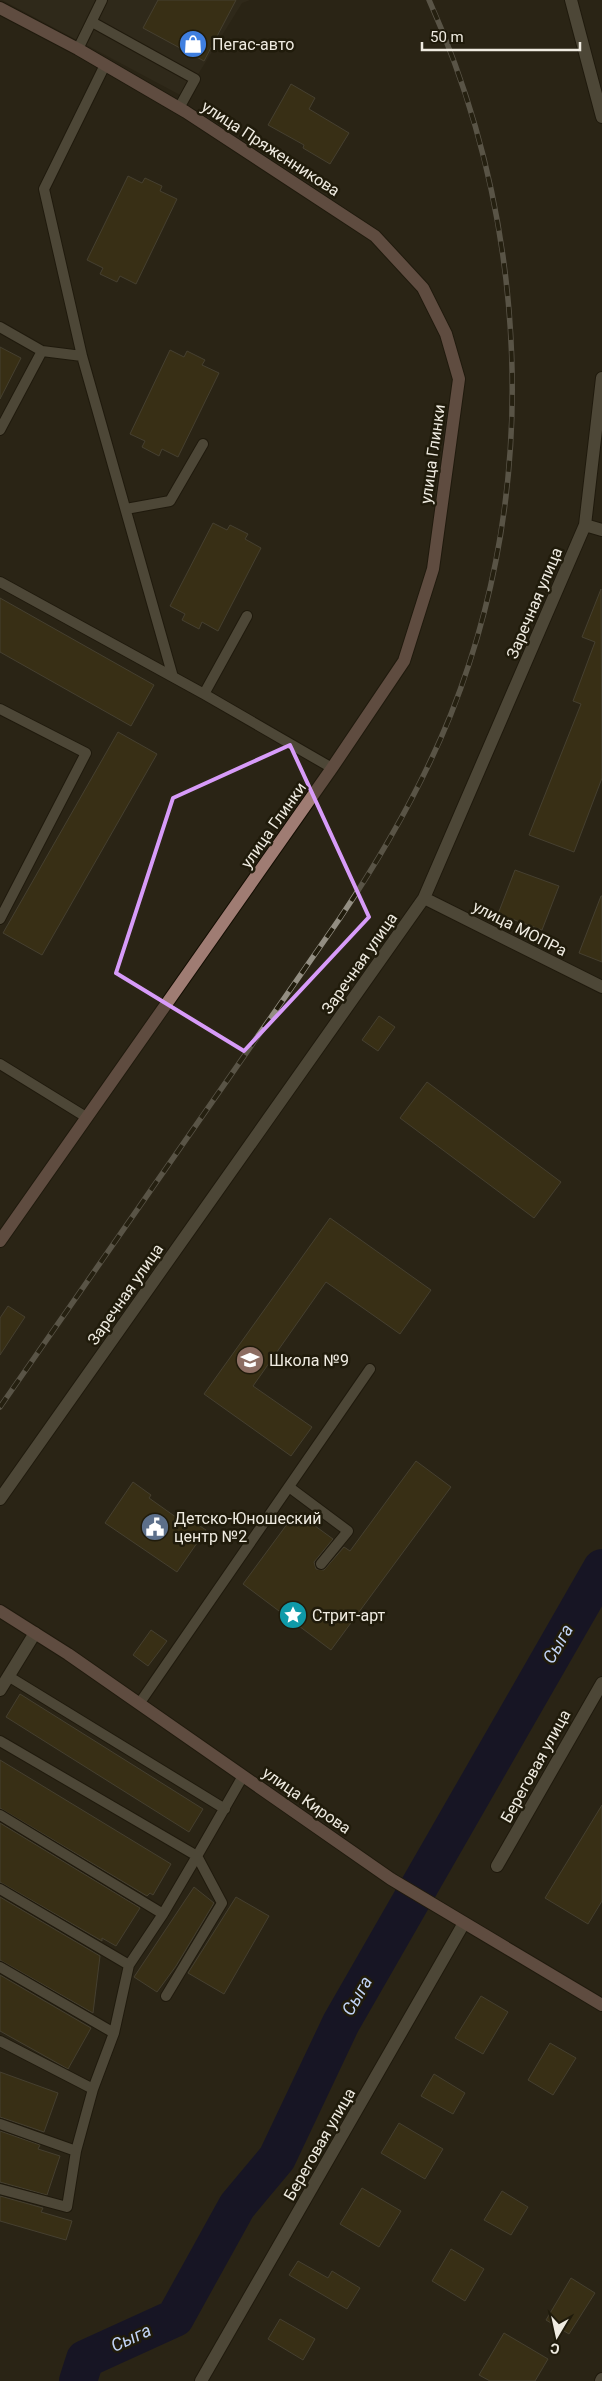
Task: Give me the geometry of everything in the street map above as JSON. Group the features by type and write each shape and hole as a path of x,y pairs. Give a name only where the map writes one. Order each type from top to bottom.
{"main road":[{"name":"улица Пряженникова","path":"0,8 78,49 179,108 375,236 423,288 446,334 459,379"},
{"name":"улица Глинки","path":"0,1241 332,768 404,661 433,570 459,379"},
{"name":"улица Кирова","path":"0,1610 139,1704 390,1879 602,2005"}],"street":[{"path":"570,0 602,117"},
{"name":"Заречная улица","path":"0,1499 424,898 585,524 602,378"},
{"path":"585,524 602,530"},
{"name":"улица МОПРа","path":"424,898 602,987"},
{"path":"0,1690 35,1633"},
{"name":"Береговая улица","path":"497,1866 602,1683"},
{"name":"Береговая улица","path":"201,2381 464,1923"}],"lane":[{"path":"78,49 102,0"},
{"path":"92,22 195,79 179,108"},
{"path":"105,65 44,189 82,356 172,676"},
{"path":"0,328 42,351 82,356"},
{"path":"0,430 42,351"},
{"path":"126,509 170,501 202,444"},
{"path":"0,582 172,676 332,768"},
{"path":"204,694 246,616"},
{"path":"0,709 86,753 0,919"},
{"path":"0,1064 86,1118"},
{"path":"139,1704 370,1369"},
{"path":"289,1487 348,1531 320,1564"},
{"path":"8,1676 225,1809"},
{"path":"0,1741 197,1856 222,1903 166,1996"},
{"path":"0,2189 67,2207 76,2151 93,2089 114,2033 129,1965 163,1914 243,1776"},
{"path":"0,1815 163,1914"},
{"path":"0,1889 129,1965"},
{"path":"0,1967 114,2033"},
{"path":"0,2041 93,2089"},
{"path":"0,2124 76,2151"}],"highlighted area":[{"path":"290,745 369,917 244,1051 116,973 173,798"}],"shaded area":[{"path":"2,0 250,0 242,3 184,97"}],"building":[{"name":"Пегас-авто","path":"158,0 236,0 204,61 143,28"},
{"path":"291,84 315,98 309,109 349,133 330,164 303,148 304,145 268,125"},
{"path":"128,176 142,183 145,178 162,186 160,191 177,199 136,284 120,276 117,282 100,274 103,268 87,260"},
{"path":"0,347 21,358 0,399"},
{"path":"170,350 184,357 187,351 205,360 202,365 219,373 178,457 162,449 159,456 142,447 145,441 130,434"},
{"path":"213,523 227,530 230,525 248,534 245,539 261,548 218,631 202,622 199,629 182,620 185,614 170,606"},
{"path":"601,589 602,778 574,852 529,835 581,704 573,701 595,642 582,637"},
{"path":"0,598 154,685 131,726 0,652"},
{"path":"118,732 157,754 42,955 3,933"},
{"path":"515,870 559,886 542,930 498,914"},
{"path":"602,896 602,962 579,953"},
{"path":"379,1016 395,1027 378,1051 362,1040"},
{"path":"427,1082 561,1182 534,1218 400,1118"},
{"name":"Школа №9","path":"330,1218 431,1290 400,1334 326,1282 253,1386 312,1427 291,1456 204,1394"},
{"path":"8,1306 25,1317 0,1355 0,1318"},
{"path":"416,1461 451,1487 331,1650 243,1584 296,1512 333,1539 314,1562 316,1569 324,1570 344,1547 350,1551"},
{"name":"Детско-Юношеский центр №2","path":"133,1482 151,1495 149,1498 180,1520 183,1515 206,1530 177,1572 105,1523"},
{"path":"151,1630 167,1641 148,1666 133,1655"},
{"path":"20,1694 203,1809 189,1832 6,1717"},
{"path":"0,1760 171,1864 153,1895 150,1893 147,1896 0,1808"},
{"path":"602,1805 602,1901 588,1924 545,1898"},
{"path":"0,1823 140,1908 116,1946 102,1938 102,1941 0,1882"},
{"path":"194,1887 214,1903 176,1966 157,1992 134,1977"},
{"path":"0,1897 100,1956 93,2013 0,1960"},
{"path":"236,1897 269,1916 224,1994 188,1973"},
{"path":"0,1975 91,2028 68,2069 0,2031"},
{"path":"481,1996 508,2012 483,2054 455,2038"},
{"path":"550,2043 576,2058 553,2095 528,2080"},
{"path":"0,2072 58,2093 44,2132 0,2117"},
{"path":"434,2074 465,2093 453,2114 421,2096"},
{"path":"399,2123 443,2149 425,2179 381,2153"},
{"path":"0,2131 40,2145 38,2149 60,2156 47,2195 0,2182"},
{"path":"362,2188 401,2211 379,2247 340,2224"},
{"path":"502,2191 528,2207 511,2235 484,2220"},
{"path":"0,2196 43,2208 41,2212 72,2221 66,2240 0,2221"},
{"path":"451,2249 484,2269 465,2301 432,2281"},
{"path":"298,2261 328,2278 332,2271 360,2288 347,2309 289,2275"},
{"path":"571,2278 595,2293 569,2334 546,2320"},
{"path":"280,2319 315,2339 303,2360 268,2339"},
{"path":"504,2333 548,2359 535,2381 490,2381 479,2375"}],"waterway":[{"name":"Сыга","path":"78,2381 85,2359 175,2318 237,2206 277,2158 341,2023 602,1568"}],"railway":[{"path":"0,1407 340,918 371,869 401,819 440,741 451,714 480,626 500,537 510,446 512,355 504,264 487,174 462,86 429,0"}],"place":[{"name":"Пегас-авто","path":"193,44"},
{"name":"Школа №9","path":"250,1360"},
{"name":"Детско-Юношеский центр №2","path":"155,1527"},
{"name":"Стрит-арт","path":"293,1615"}]}
